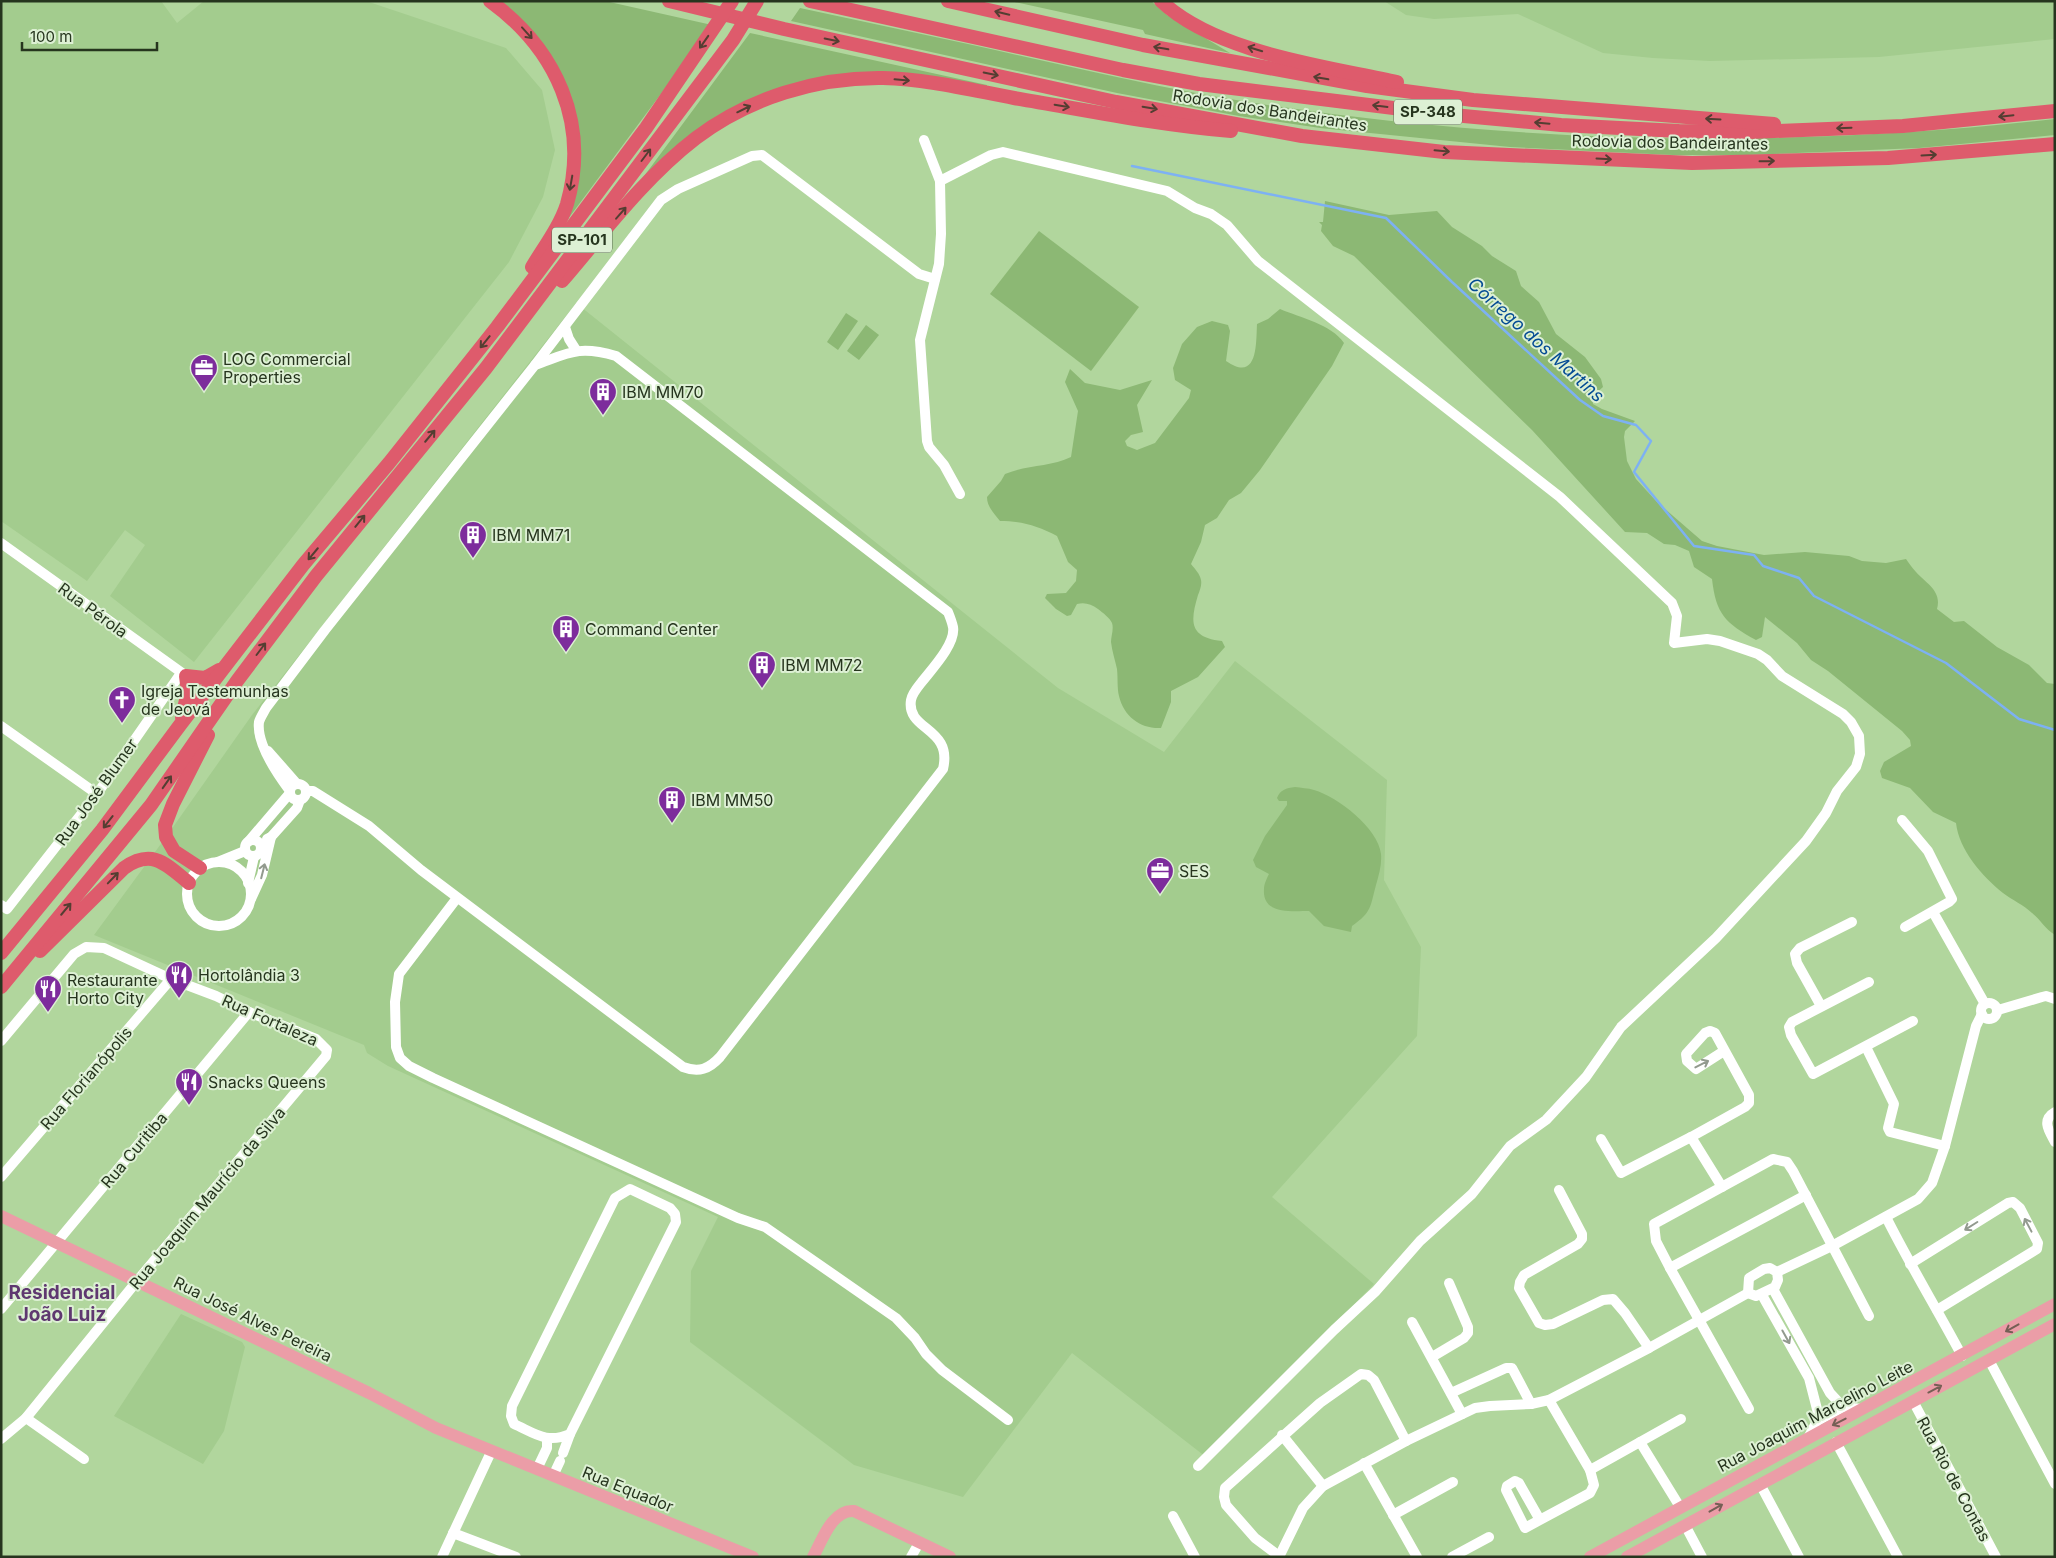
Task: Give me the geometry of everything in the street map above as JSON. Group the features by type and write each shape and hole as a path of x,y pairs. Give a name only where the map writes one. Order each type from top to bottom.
{"highway":[{"path":"490,1 529,34 549,63 559,81 571,116 574,151 571,186 558,224 497,327"},
{"name":"Rodovia dos Bandeirantes","path":"670,1 784,29 1116,102 1302,136 1444,152 1692,163 1888,158 2055,144"},
{"name":"SP-101","path":"1,953 102,830 229,660 303,565 389,462 497,327 646,128 732,1"},
{"name":"SP-101","path":"2,986 151,805 237,681 316,576 486,368 733,40 757,1"},
{"name":"Rodovia dos Bandeirantes","path":"810,1 1123,70 1199,84 1442,114 1561,125 1679,132 1750,132 1903,126 2055,111"},
{"path":"948,1 1143,45 1367,86 1473,100 1668,117 1745,120 1813,129"},
{"path":"1161,1 1187,20 1214,36 1275,55 1473,100"},
{"path":"486,368 639,192 680,152 712,127 743,110 767,99 818,84 864,79 911,80 1203,128 1302,136"},
{"path":"180,725 188,692 183,674 205,678 220,669 229,660"},
{"path":"200,868 174,851 166,837 165,825 173,804 237,681"},
{"path":"2,986 58,935 124,868 135,860 150,858 160,861 189,883"}],"main road":[{"name":"Rua José Alves Pereira","path":"1,1216 369,1393 436,1428 491,1452"},
{"name":"Rua Joaquim Marcelino Leite","path":"1590,1557 2055,1304"},
{"name":"Rua Joaquim Marcelino Leite","path":"1629,1556 2055,1324"},
{"path":"1853,1433 1867,1419 1913,1395 1916,1391 1916,1386 1913,1382"},
{"path":"1760,1484 1756,1480 1759,1474 1798,1452 1808,1438"},
{"name":"Rua Equador","path":"491,1452 753,1557"},
{"path":"813,1557 835,1518 848,1510 854,1511 950,1557"},
{"path":"1655,1522 1656,1532 1664,1537"},
{"path":"1623,1539 1631,1547 1629,1556"}],"street":[{"path":"924,140 940,181 941,234 939,264 920,340 927,441 929,447 944,465 960,494"},
{"path":"940,181 991,155 1004,152 1167,191 1195,208 1211,214 1238,236 1258,261 1560,497 1672,603 1677,616 1674,643 1707,639 1720,641 1758,654 1767,660 1782,676 1843,714 1856,729 1861,747 1856,768 1837,791 1826,813 1816,827 1748,904 1687,966 1621,1027 1586,1077 1546,1120 1510,1146 1472,1194 1420,1242 1376,1291 1334,1330 1198,1466"},
{"path":"535,366 576,350 589,349 616,356 948,612 953,628 947,648 915,691 911,700 912,707 920,723 941,740 945,761 939,774 720,1057 706,1069 697,1071 682,1067 458,898 369,826 313,792 303,797 293,798 292,789 266,749 260,735 259,722 266,708 325,630 535,366 661,200 678,189 742,160 762,155 919,274 935,279"},
{"path":"565,327 568,339 576,350"},
{"name":"Rua Pérola","path":"1,543 183,674"},
{"name":"Rua José Blumer","path":"4,907 97,794 183,674"},
{"path":"4,730 97,794"},
{"path":"249,903 249,850 292,789 305,786 303,797 297,808 272,837 263,841 262,848 257,841 249,850 200,868 189,883 187,893 190,908 200,920 219,926 229,924 245,912 262,874 272,837"},
{"path":"1902,820 1928,851 1952,899 1905,927"},
{"path":"216,863 228,864 236,868 248,882"},
{"path":"458,898 400,974 395,1002 396,1047 400,1058 409,1066 450,1086 738,1218 766,1227 896,1318 942,1370 1008,1420"},
{"path":"1933,912 1990,1011"},
{"path":"1821,1006 1797,963 1795,954 1800,948 1852,922"},
{"name":"Rua Fortaleza","path":"1,1041 74,954 86,947 104,948 172,979 316,1039 325,1046"},
{"name":"Rua Florianópolis","path":"1,1177 172,979"},
{"path":"1870,982 1792,1022 1789,1027 1791,1035 1813,1074 1914,1021"},
{"path":"1778,1272 1832,1246 1918,1199 1932,1183 1945,1146 1976,1026 1990,1011 2016,1006 2046,996 2055,999"},
{"name":"Rua Curitiba","path":"1,1309 249,1012"},
{"name":"Rua Joaquim Maurício da Silva","path":"1,1439 26,1418 137,1281 326,1056 327,1050 325,1046"},
{"path":"1866,1047 1894,1104 1888,1128 1890,1132 1945,1146"},
{"path":"1601,1138 1621,1173 1692,1137 1750,1103 1749,1095 1724,1051"},
{"path":"2055,1112 2049,1115 2046,1120 2055,1142"},
{"path":"1692,1137 1722,1187"},
{"path":"1749,1409 1656,1241 1654,1224 1773,1159 1787,1162 1869,1316"},
{"path":"553,1476 570,1434 676,1222 675,1214 670,1208 630,1189 615,1198 512,1406 511,1416 514,1424 547,1439 557,1440 570,1434"},
{"path":"1559,1190 1582,1234 1582,1239 1578,1244 1524,1276 1519,1288 1539,1322 1545,1325 1553,1324 1603,1300 1613,1299 1649,1348"},
{"path":"1670,1268 1806,1195"},
{"path":"1910,1264 2008,1203 2013,1202 2020,1208 2038,1243 2038,1249 1938,1310"},
{"path":"1886,1217 1962,1356"},
{"path":"1748,1293 1749,1278 1764,1269 1774,1269 1778,1272"},
{"path":"1406,1441 1374,1380 1368,1375 1361,1374 1320,1403 1225,1488 1224,1497 1226,1504 1255,1538 1279,1556 1303,1508 1323,1486 1406,1441 1476,1408 1531,1404 1549,1400 1649,1348 1748,1293 1756,1296 1773,1289 1778,1280 1778,1272"},
{"path":"1432,1357 1468,1334 1468,1327 1449,1283"},
{"path":"1773,1289 1830,1393 1843,1407 1851,1409 1865,1408"},
{"path":"1762,1294 1809,1378 1818,1413 1817,1422 1808,1438"},
{"path":"1412,1322 1462,1414"},
{"path":"1989,1360 2055,1484"},
{"path":"1451,1393 1506,1368 1512,1368 1531,1404"},
{"path":"1540,1520 1590,1493 1594,1485 1590,1470 1549,1400"},
{"name":"Rua Rio de Contas","path":"1912,1401 1996,1557"},
{"path":"1817,1422 1843,1407"},
{"path":"26,1418 84,1459"},
{"path":"1590,1470 1681,1419"},
{"path":"1282,1435 1323,1486"},
{"path":"536,1469 547,1448 547,1439"},
{"path":"1640,1442 1680,1507"},
{"path":"1836,1442 1898,1557"},
{"path":"442,1557 491,1452"},
{"path":"1364,1463 1417,1557"},
{"path":"1393,1515 1453,1482"},
{"path":"1760,1484 1799,1557"},
{"path":"1173,1516 1195,1557"},
{"path":"1685,1525 1702,1557"},
{"path":"453,1533 516,1557"},
{"path":"1452,1557 1489,1537"},
{"path":"911,1557 919,1542"}],"shaded area":[{"name":"LOG Commercial Properties","path":"1,1 161,1 177,23 204,1 366,1 506,48 542,90 555,150 543,197 509,262 194,662 110,596 145,545 125,530 87,581 1,521"},
{"path":"498,1 605,1 712,25 565,223 571,101"},
{"path":"1010,1 1151,1 1167,15 1230,53 1145,34 1143,30"},
{"path":"1384,1 2055,1 2055,39 1879,57 1710,61 1653,58 1603,53 1518,14 1434,19 1406,15"},
{"path":"800,8 1173,89 1343,115 1444,126 1546,134 1648,138 1750,138 1953,129 2055,119 2055,135 1919,148 1747,155 1673,155 1510,147 1320,128 1239,116 1117,93 791,21"},
{"path":"750,33 987,85 987,89 919,77 768,95 636,187"},
{"path":"1325,201 1389,215 1437,211 1452,227 1516,271 1521,286 1539,302 1556,334 1585,357 1601,379 1603,387 1594,396 1593,404 1635,421 1625,431 1624,437 1627,461 1636,479 1657,502 1702,541 1717,546 1764,555 1805,552 1849,556 1862,561 1886,563 1906,559 1932,588 1937,597 1937,609 1954,622 1964,621 1997,647 2029,665 2047,683 2055,684 2055,935 2029,910 1995,886 1980,870 1967,853 1958,833 1956,823 1933,812 1910,788 1882,778 1880,771 1884,762 1911,746 1910,740 1902,731 1828,671 1811,660 1797,643 1765,617 1762,637 1756,640 1737,628 1724,616 1720,609 1716,601 1712,579 1694,567 1689,551 1675,545 1664,544 1647,533 1625,532 1532,430 1354,256 1333,246 1321,231 1322,225 1319,222 1323,222"},
{"path":"1039,231 1139,307 1091,371 990,294"},
{"path":"576,303 1058,688 1164,752 1235,661 1387,780 1384,880 1421,947 1417,1036 1272,1197 1374,1284 1206,1457 1072,1353 963,1497 854,1465 690,1342 691,1271 718,1217 388,1066 367,1053 364,1045 94,935 252,715"},
{"path":"1280,309 1324,326 1344,343 1332,366 1260,470 1241,493 1229,500 1217,518 1205,525 1201,542 1191,564 1201,582 1193,620 1198,632 1211,639 1222,641 1225,647 1198,677 1171,691 1171,702 1161,728 1140,724 1129,716 1121,703 1118,693 1117,669 1111,642 1113,625 1110,619 1095,607 1085,603 1077,604 1071,615 1067,616 1056,609 1045,598 1047,594 1066,593 1076,581 1077,570 1068,562 1057,536 1029,525 1000,521 993,513 987,497 1005,474 1055,463 1071,457 1078,411 1065,382 1070,369 1085,383 1120,390 1152,380 1137,405 1143,432 1131,435 1125,441 1127,446 1137,450 1155,443 1189,398 1191,390 1175,380 1173,368 1182,344 1197,327 1212,321 1228,325 1230,331 1226,361 1236,367 1244,367 1250,364 1253,358 1257,324 1268,319"},
{"path":"846,313 858,321 838,350 827,342"},
{"path":"866,325 879,335 859,360 847,351"},
{"path":"1295,787 1312,789 1345,806 1365,824 1378,844 1381,854 1381,866 1371,904 1367,913 1352,926 1351,932 1324,926 1309,911 1279,910 1268,903 1265,897 1264,887 1269,874 1256,867 1253,860 1265,836 1287,805 1287,801 1279,801 1278,795 1284,790"},
{"path":"181,1314 242,1342 245,1347 224,1431 203,1464 114,1416"}],"waterway":[{"name":"Córrego dos Martins","path":"1132,166 1386,218 1452,282 1580,400 1603,416 1636,425 1651,441 1634,472 1694,546 1754,555 1763,566 1799,578 1814,596 1946,663 2019,719 2055,730"}],"place":[{"name":"LOG Commercial Properties","path":"204,392"},
{"name":"IBM MM70","path":"603,416"},
{"name":"IBM MM71","path":"473,559"},
{"name":"Command Center","path":"566,653"},
{"name":"IBM MM72","path":"762,689"},
{"name":"Igreja Testemunhas de Jeová","path":"122,724"},
{"name":"IBM MM50","path":"672,824"},
{"name":"SES","path":"1160,895"},
{"name":"Hortolândia 3","path":"179,999"},
{"name":"Restaurante Horto City","path":"48,1013"},
{"name":"Snacks Queens","path":"189,1106"}],"district":[{"name":"Residencial João Luiz","path":"62,1303"}]}
